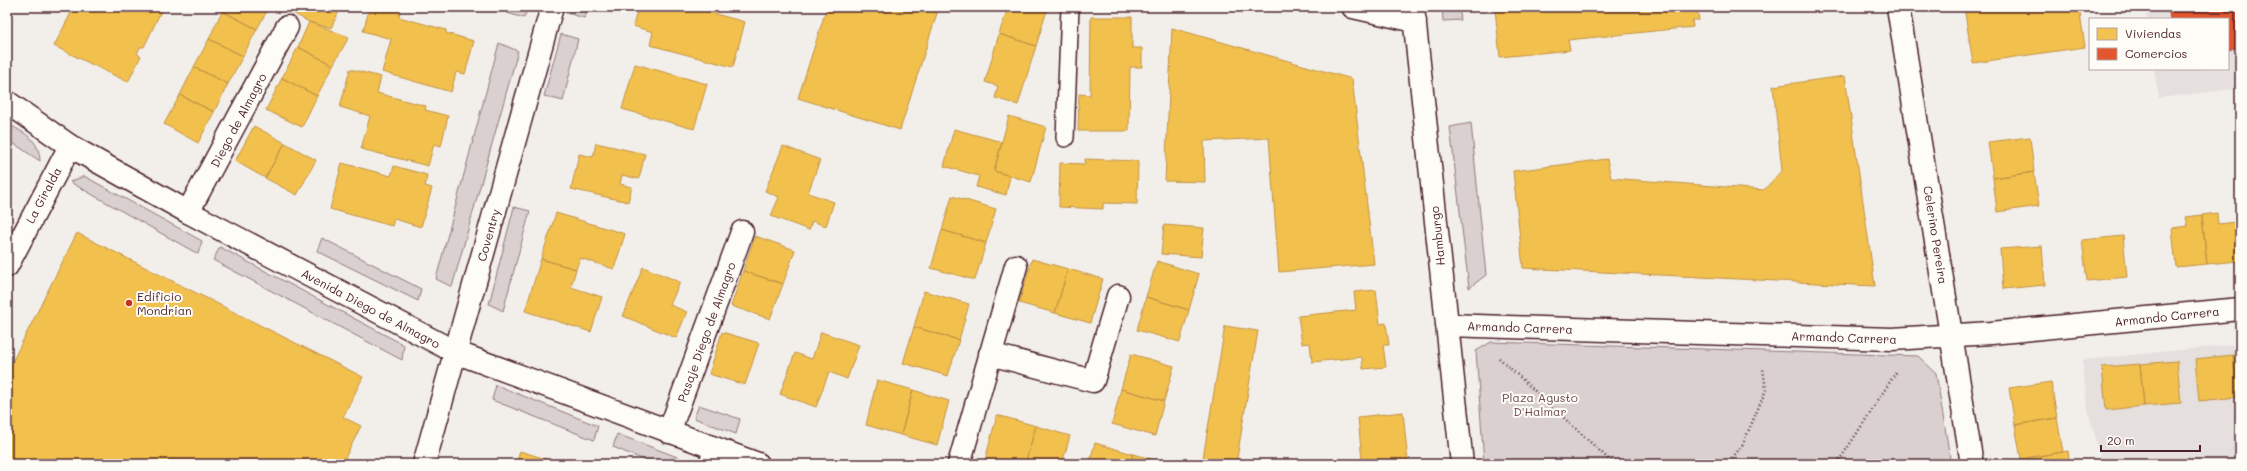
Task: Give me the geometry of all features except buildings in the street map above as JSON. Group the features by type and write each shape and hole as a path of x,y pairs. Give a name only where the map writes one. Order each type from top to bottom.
{"street":[{"name":"Coventry","path":"424,464 552,7"},
{"path":"1353,7 1414,14"},
{"name":"Celerino Pereira","path":"1898,7 1972,464"},
{"name":"Hamburgo","path":"1414,14 1462,464"},
{"name":"Diego de Almagro","path":"188,212 287,27"},
{"name":"Avenida Diego de Almagro","path":"7,102 70,146 188,212 455,352 670,432 713,456 758,464"},
{"name":"La Giralda","path":"7,266 70,146"},
{"name":"Pasaje Diego de Almagro","path":"670,432 742,232"},
{"path":"959,464 1016,266"},
{"path":"990,354 1093,381 1118,296"},
{"name":"Armando Carrera","path":"1447,325 1892,339 1952,336 2240,309"}],"lane":[{"path":"1066,138 1070,7"}],"path":[{"path":"1499,358 1614,464"},
{"path":"1727,464 1742,446 1766,390 1763,368"},
{"path":"1837,464 1897,371"}],"shaded area":[{"path":"2145,7 2240,7 2240,88 2159,98 2154,70 2229,70 2229,18 2147,18"},
{"path":"2240,344 2240,464 2102,464 2087,405 2082,360"}],"green space":[{"path":"509,7 528,7 524,18 507,13"},
{"path":"568,7 588,7 585,18 566,13"},
{"path":"1442,7 1459,7 1461,20 1443,21"},
{"path":"561,34 578,39 563,101 544,96"},
{"path":"499,43 518,51 452,287 436,279"},
{"path":"7,123 25,134 34,142 39,153 40,161 7,139"},
{"path":"1471,123 1486,275 1469,288 1450,127"},
{"path":"84,176 202,241 198,254 70,182"},
{"path":"514,207 530,211 503,311 489,304"},
{"path":"322,238 421,289 418,301 317,251"},
{"path":"220,247 404,345 402,360 213,260"},
{"name":"Plaza Agusto D'Halmar","path":"1491,342 1918,356 1936,373 1951,464 1484,464 1476,351"},
{"path":"496,385 598,426 594,440 492,400"},
{"path":"699,405 740,419 736,434 694,418"},
{"path":"617,434 693,464 654,464 613,447"}],"place":[{"name":"Edificio Mondrian","path":"129,303"}]}
